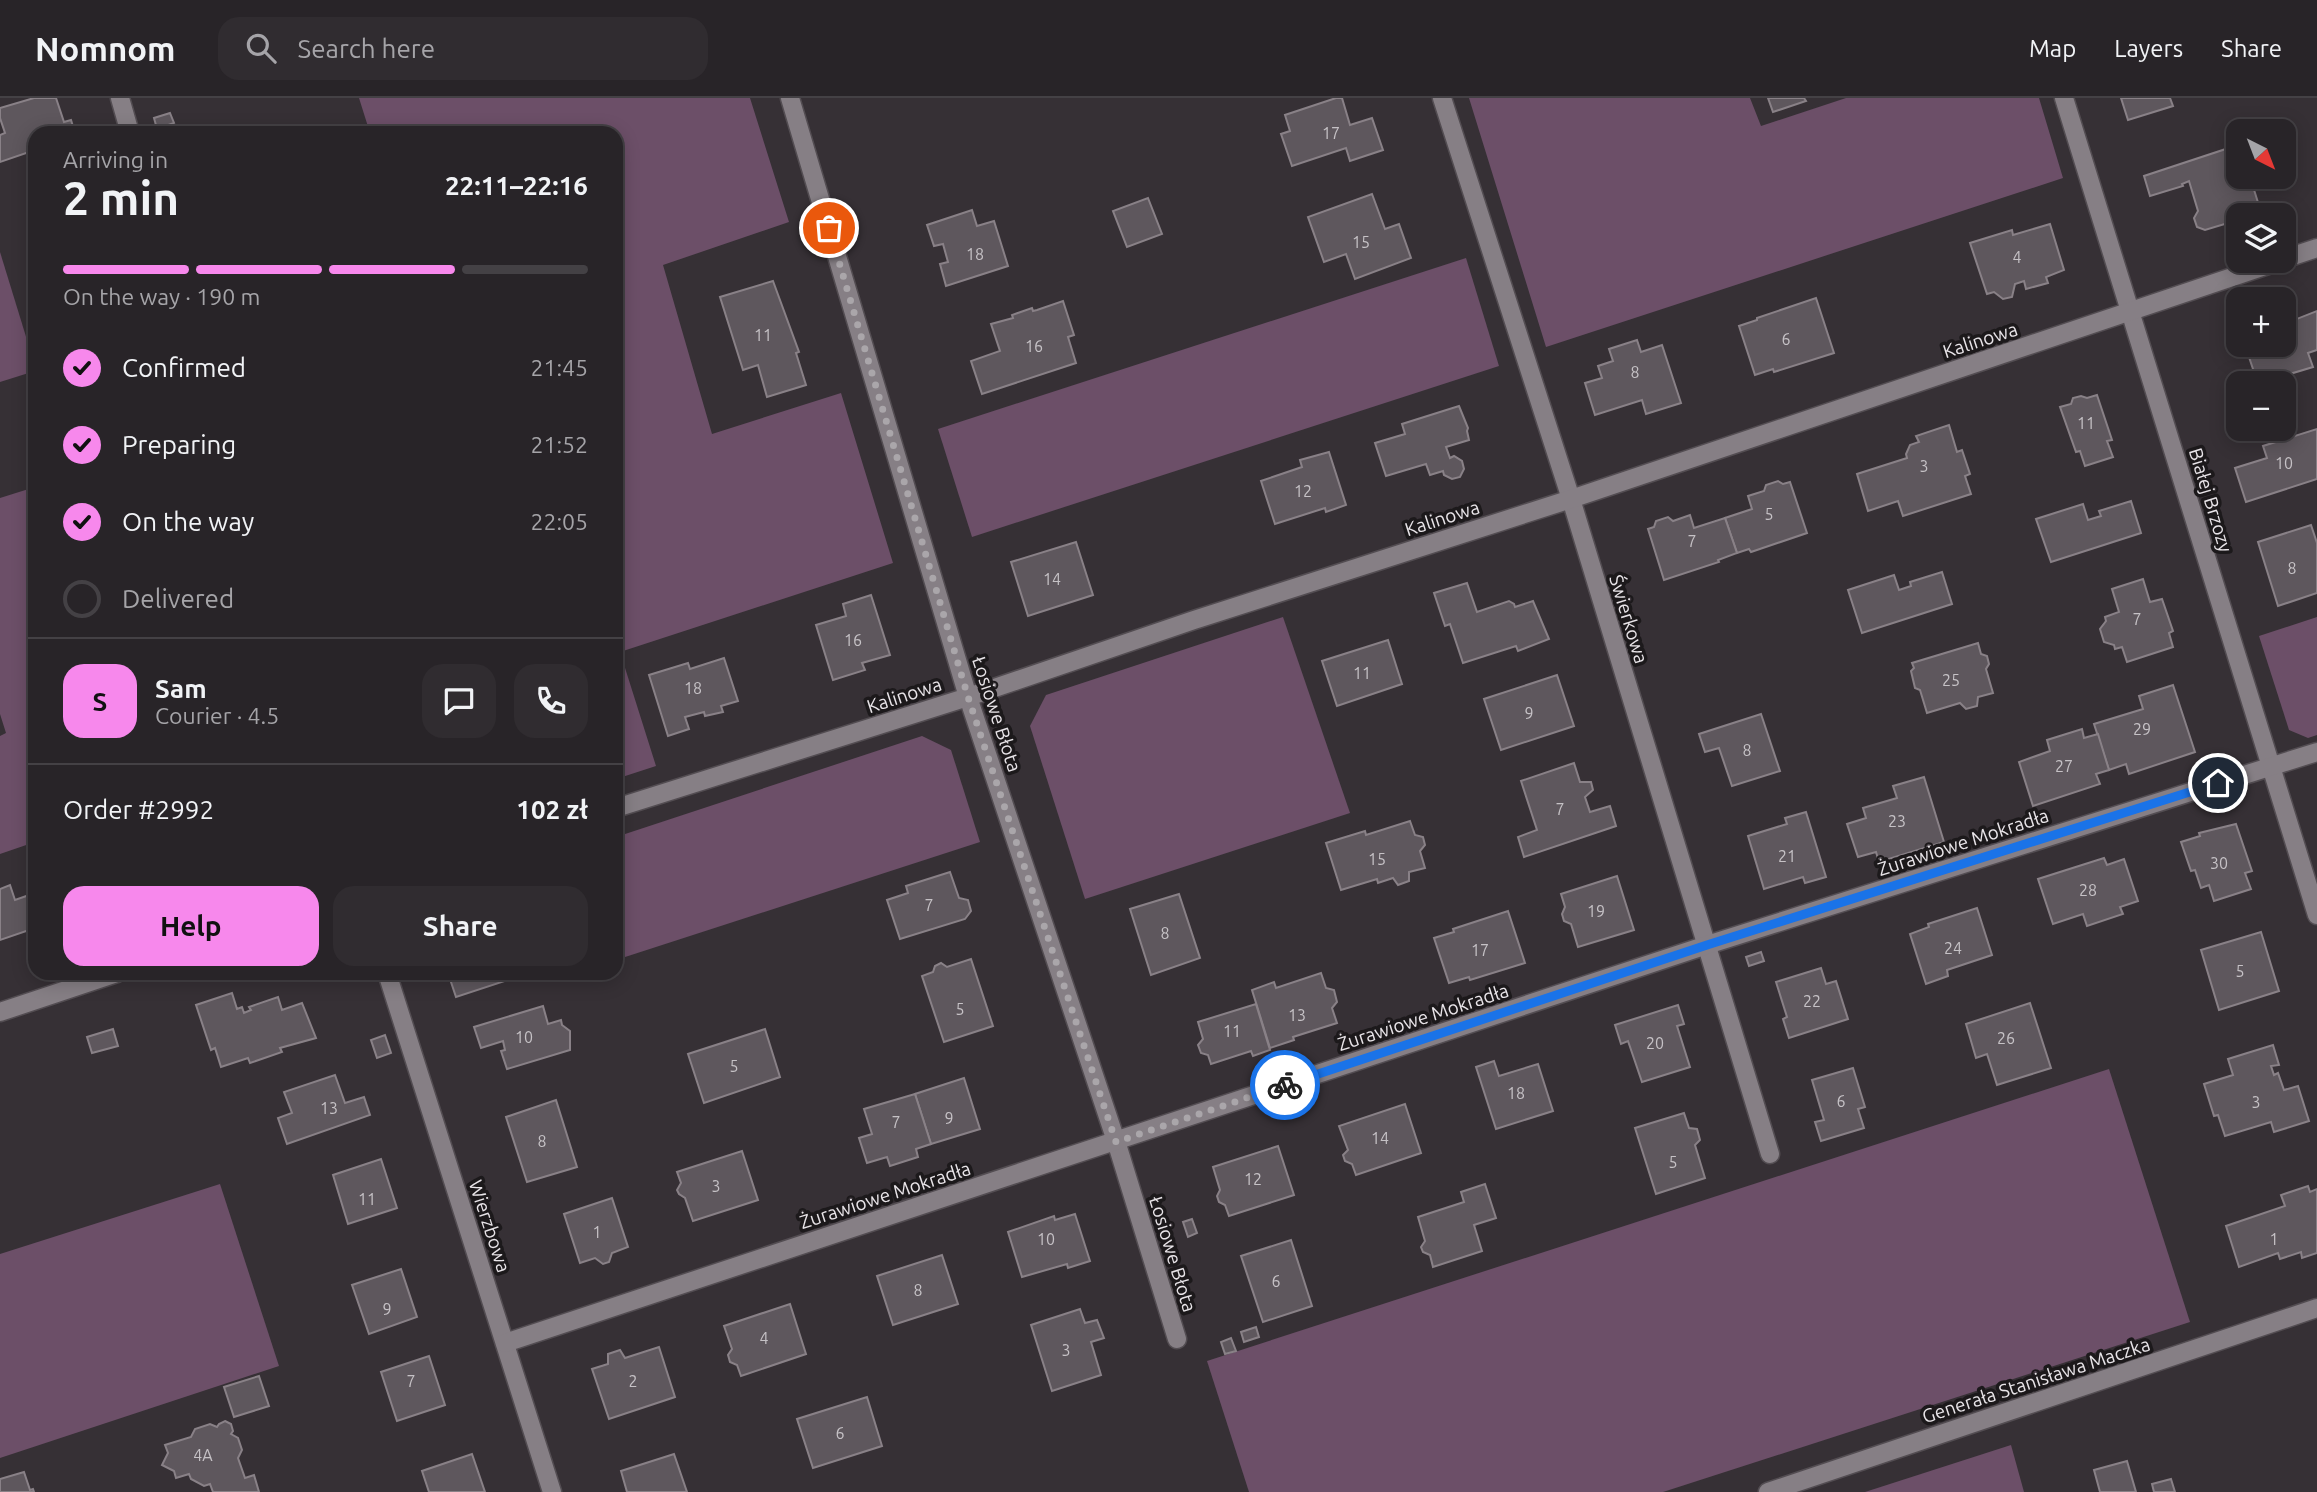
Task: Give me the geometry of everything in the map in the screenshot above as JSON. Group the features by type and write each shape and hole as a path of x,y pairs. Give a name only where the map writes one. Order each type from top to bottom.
{"street":[{"path":"120,98 128,126"},
{"name":"Łosiowe Błota","path":"790,98 968,697 1116,1142 1177,1339"},
{"name":"Świerkowa","path":"1442,98 1571,499 1770,1154"},
{"name":"Białej Brzozy","path":"2064,98 2317,915"},
{"name":"Kalinowa","path":"2296,255 2317,248"},
{"name":"Kalinowa","path":"623,806 968,697 1194,620 1571,499 2244,273"},
{"name":"Żurawiowe Mokradła","path":"505,1343 1707,945 2317,752"},
{"path":"0,1013 97,980"},
{"name":"Wierzbowa","path":"389,980 552,1492"},
{"name":"Generała Stanisława Maczka","path":"1768,1492 2317,1308"}],"shaded area":[{"path":"359,98 750,98 789,222 663,265 712,434 841,393 893,563 623,651 623,126 368,126"},
{"path":"1469,98 1750,98 1761,126 1846,98 2039,98 2063,178 1546,347"},
{"path":"0,252 28,343 28,373 0,382"},
{"path":"1466,258 1499,366 972,537 938,429"},
{"path":"28,489 28,844 0,854 0,736 6,733 0,714 0,498"},
{"path":"1283,617 1350,813 1085,899 1030,726 1046,695"},
{"path":"2317,617 2317,735 2308,738 2289,730 2259,636"},
{"path":"623,662 656,766 623,777"},
{"path":"922,736 951,750 980,842 623,958 623,835"},
{"path":"2109,1069 2190,1322 1663,1492 1249,1492 1207,1361"},
{"path":"220,1184 279,1366 0,1458 0,1254"},
{"path":"2011,1445 2024,1492 1865,1492"}],"building":[{"path":"34,98 56,98 64,122 71,120 73,126 28,126 28,152 0,162 0,135 5,133 0,108"},
{"path":"1342,98 1350,125 1372,118 1383,150 1350,161 1346,148 1292,166 1281,134 1290,131 1285,115"},
{"path":"1768,98 1804,98 1806,101 1773,112"},
{"path":"2121,98 2170,98 2173,106 2128,120"},
{"path":"170,113 174,123 156,126 154,118"},
{"path":"2226,149 2226,189 2254,189 2258,203 2226,203 2226,224 2205,230 2197,227 2194,218 2198,211 2189,181 2182,184 2183,186 2150,196 2144,176"},
{"path":"1372,194 1385,229 1399,224 1411,258 1355,279 1346,254 1324,262 1308,217"},
{"path":"1148,198 1162,234 1127,247 1113,211"},
{"path":"972,210 977,226 994,221 1008,266 946,286 940,264 948,262 943,244 934,246 927,225"},
{"path":"2050,224 2064,270 2046,277 2048,283 2026,289 2024,281 2015,284 2012,297 2003,299 1994,292 1987,294 1970,243 2012,230 2013,235"},
{"path":"773,281 799,352 796,353 806,385 767,397 758,365 743,370 720,297"},
{"path":"1816,298 1834,353 1774,372 1773,369 1755,375 1739,326"},
{"path":"1063,301 1074,335 1068,337 1076,363 982,394 971,361 1000,351 991,324 1013,318 1012,315 1032,308 1033,311"},
{"path":"2317,311 2317,350 2308,353 2313,367 2296,372 2254,371 2249,357 2296,357 2296,319"},
{"path":"1637,340 1641,352 1662,345 1681,403 1646,414 1642,400 1595,415 1585,383 1602,378 1598,366 1613,361 1609,349"},
{"path":"2097,395 2112,440 2107,441 2113,457 2085,466 2080,451 2076,452 2060,407 2071,404 2073,398"},
{"path":"1459,406 1468,428 1469,440 1446,447 1450,458 1454,456 1462,461 1464,469 1460,477 1452,479 1444,475 1443,471 1430,475 1426,464 1386,476 1375,443 1405,434 1402,424"},
{"path":"1949,425 1957,452 1962,450 1970,474 1965,476 1971,494 1903,516 1898,501 1868,511 1857,474 1907,458 1910,445 1919,442 1916,436"},
{"path":"2317,429 2317,479 2246,502 2235,468 2267,458 2263,446 2279,441 2296,441 2296,436"},
{"path":"1329,452 1346,505 1326,512 1325,508 1275,524 1261,481 1302,467 1300,460"},
{"path":"1778,481 1783,484 1790,482 1807,533 1751,552 1749,549 1737,553 1725,518 1752,509 1748,496 1764,491 1766,485"},
{"path":"2131,501 2141,533 2051,562 2036,519 2083,504 2088,520 2101,516 2099,511"},
{"path":"1690,515 1694,528 1725,518 1737,553 1718,560 1719,562 1664,580 1648,529 1654,527 1656,521 1668,517 1673,521"},
{"path":"2311,525 2317,543 2317,593 2278,606 2258,542"},
{"path":"1076,542 1093,595 1028,616 1011,562"},
{"path":"1942,572 1952,604 1862,633 1848,590 1894,575 1899,590 1911,586 1910,582"},
{"path":"2143,579 2150,602 2162,599 2173,631 2169,633 2173,647 2127,662 2122,647 2115,649 2114,645 2104,642 2100,629 2106,621 2105,617 2119,612 2112,589"},
{"path":"1467,583 1477,612 1509,601 1515,607 1533,601 1549,639 1518,651 1516,646 1463,663 1450,624 1445,626 1434,593"},
{"path":"871,595 890,655 862,663 865,670 833,680 816,625 846,616 843,604"},
{"path":"1388,640 1402,684 1337,706 1322,661"},
{"path":"1978,643 1981,654 1987,656 1989,664 1986,669 1993,693 1978,697 1977,706 1966,709 1960,703 1927,713 1920,690 1915,688 1912,663"},
{"path":"724,658 738,701 721,706 723,712 705,716 704,712 685,717 689,729 668,736 649,675 688,663 690,669"},
{"path":"1557,675 1574,726 1501,750 1484,699"},
{"path":"2173,685 2195,752 2129,774 2126,764 2109,770 2094,724 2143,709 2139,696"},
{"path":"1761,714 1780,771 1732,786 1719,748 1705,752 1699,734"},
{"path":"2082,729 2084,738 2098,734 2109,770 2096,774 2100,784 2033,806 2019,762 2050,751 2047,740"},
{"path":"1574,763 1580,782 1591,782 1593,790 1585,797 1590,812 1610,806 1616,826 1524,857 1518,837 1537,830 1521,781"},
{"path":"1924,777 1944,842 1879,862 1876,852 1858,857 1847,824 1866,818 1863,808 1897,798 1893,786"},
{"path":"1806,812 1826,877 1805,883 1803,877 1764,889 1748,836 1787,824 1785,818"},
{"path":"1410,821 1415,835 1423,837 1425,845 1420,851 1425,868 1409,872 1409,881 1398,885 1393,878 1378,883 1377,879 1341,890 1326,843 1365,831 1366,835"},
{"path":"2236,824 2252,871 2245,873 2251,889 2214,901 2209,885 2201,888 2195,870 2191,871 2181,842 2200,836 2199,833"},
{"path":"2104,858 2107,865 2124,859 2138,901 2120,907 2123,914 2087,926 2083,914 2053,924 2038,879"},
{"path":"950,872 959,898 968,900 971,911 965,919 900,939 887,900 908,893 906,886"},
{"path":"1617,876 1634,930 1578,947 1571,924 1564,921 1562,914 1565,907 1561,894"},
{"path":"10,885 15,900 28,895 28,930 0,940 0,889"},
{"path":"1179,894 1200,958 1151,975 1130,909"},
{"path":"1977,908 1992,955 1947,970 1948,976 1926,984 1910,934 1929,927 1928,924"},
{"path":"1508,911 1525,963 1470,980 1469,977 1449,983 1434,938"},
{"path":"2261,932 2279,991 2219,1010 2201,950"},
{"path":"1761,952 1764,961 1749,966 1746,957"},
{"path":"971,959 993,1026 944,1042 922,976 933,972 935,966 941,963 947,967"},
{"path":"1821,968 1826,984 1836,981 1848,1019 1789,1038 1783,1019 1787,1017 1776,982"},
{"path":"1321,973 1326,988 1334,990 1337,1002 1332,1008 1337,1023 1293,1037 1294,1040 1270,1048 1252,990 1274,982 1276,988"},
{"path":"450,980 508,980 456,997"},
{"path":"232,993 237,1009 242,1007 244,1013 251,1010 249,1007 278,997 282,1010 302,1003 316,1038 280,1048 282,1052 250,1063 248,1058 221,1067 215,1048 211,1050 196,1005"},
{"path":"2030,1003 2051,1068 1997,1085 1987,1054 1976,1058 1966,1024"},
{"path":"1256,1004 1270,1050 1253,1056 1251,1051 1211,1064 1208,1055 1201,1053 1198,1045 1203,1039 1198,1022"},
{"path":"1678,1005 1684,1024 1677,1026 1690,1067 1642,1082 1628,1041 1621,1044 1615,1025"},
{"path":"543,1006 548,1024 561,1020 562,1025 570,1031 570,1050 507,1069 501,1051 505,1050 503,1041 481,1048 474,1027"},
{"path":"113,1029 118,1046 92,1053 87,1037"},
{"path":"765,1029 780,1077 704,1103 688,1054"},
{"path":"385,1035 391,1053 377,1058 371,1040"},
{"path":"2273,1045 2279,1065 2271,1066 2274,1075 2278,1073 2284,1090 2298,1086 2309,1121 2274,1132 2271,1122 2225,1136 2218,1115 2214,1116 2204,1084 2233,1075 2228,1059"},
{"path":"1494,1061 1499,1076 1538,1064 1553,1111 1496,1129 1476,1067"},
{"path":"1853,1068 1865,1107 1858,1109 1864,1128 1821,1141 1815,1122 1824,1120 1812,1080"},
{"path":"335,1075 345,1103 364,1097 370,1115 287,1144 278,1118 292,1113 284,1092"},
{"path":"964,1078 980,1129 931,1144 915,1094"},
{"path":"915,1094 931,1144 916,1149 918,1157 890,1166 887,1157 867,1163 859,1138 872,1134 864,1109"},
{"path":"556,1100 577,1167 527,1182 506,1117"},
{"path":"1405,1104 1421,1153 1356,1175 1352,1164 1345,1161 1343,1155 1348,1150 1339,1126"},
{"path":"1684,1113 1689,1128 1697,1129 1700,1140 1695,1145 1705,1178 1656,1194 1635,1128"},
{"path":"1278,1146 1294,1195 1229,1216 1225,1205 1219,1202 1217,1196 1220,1190 1213,1167"},
{"path":"742,1151 758,1200 693,1221 685,1198 677,1190 681,1183 677,1172"},
{"path":"381,1159 397,1208 348,1224 333,1175"},
{"path":"1485,1184 1496,1218 1474,1225 1482,1251 1433,1267 1430,1255 1423,1252 1421,1247 1425,1241 1418,1217 1464,1202 1461,1192"},
{"path":"2308,1186 2310,1192 2317,1189 2317,1253 2302,1258 2301,1252 2280,1259 2278,1253 2239,1267 2226,1226 2285,1206 2281,1195"},
{"path":"612,1198 628,1247 612,1253 609,1262 603,1264 595,1258 580,1263 564,1214"},
{"path":"1075,1214 1090,1261 1068,1268 1067,1264 1022,1277 1008,1232 1054,1216 1055,1220"},
{"path":"1192,1219 1197,1233 1188,1237 1183,1222"},
{"path":"1291,1240 1312,1306 1263,1322 1241,1256"},
{"path":"942,1255 958,1304 893,1325 877,1276"},
{"path":"401,1269 417,1317 369,1334 352,1285"},
{"path":"790,1304 806,1354 741,1376 737,1365 730,1362 728,1355 732,1349 724,1326"},
{"path":"1080,1309 1085,1323 1097,1320 1104,1338 1091,1342 1101,1375 1052,1391 1031,1325"},
{"path":"1256,1327 1259,1337 1244,1342 1241,1332"},
{"path":"1231,1338 1236,1351 1225,1354 1221,1342"},
{"path":"659,1347 675,1397 609,1419 592,1369 608,1364 608,1354 620,1350 625,1358"},
{"path":"429,1356 445,1405 397,1421 381,1372"},
{"path":"259,1376 269,1406 234,1417 224,1387"},
{"path":"867,1397 882,1446 813,1468 797,1419"},
{"path":"225,1421 231,1424 231,1434 238,1438 242,1450 238,1458 245,1478 254,1475 259,1492 213,1492 210,1484 204,1486 191,1479 189,1474 176,1478 174,1471 162,1465 168,1453 165,1445 191,1437 195,1429 210,1424 217,1427"},
{"path":"472,1454 485,1492 429,1492 422,1471"},
{"path":"674,1454 687,1492 627,1492 621,1471"},
{"path":"2127,1461 2136,1492 2100,1492 2094,1470"},
{"path":"24,1472 30,1490 33,1489 34,1492 0,1492 0,1479"},
{"path":"2171,1479 2175,1492 2154,1492 2152,1484"}],"way so far":[{"path":"829,228 968,697 1116,1142 1285,1085"}],"route":[{"path":"1285,1085 1707,945 2218,783"}]}
